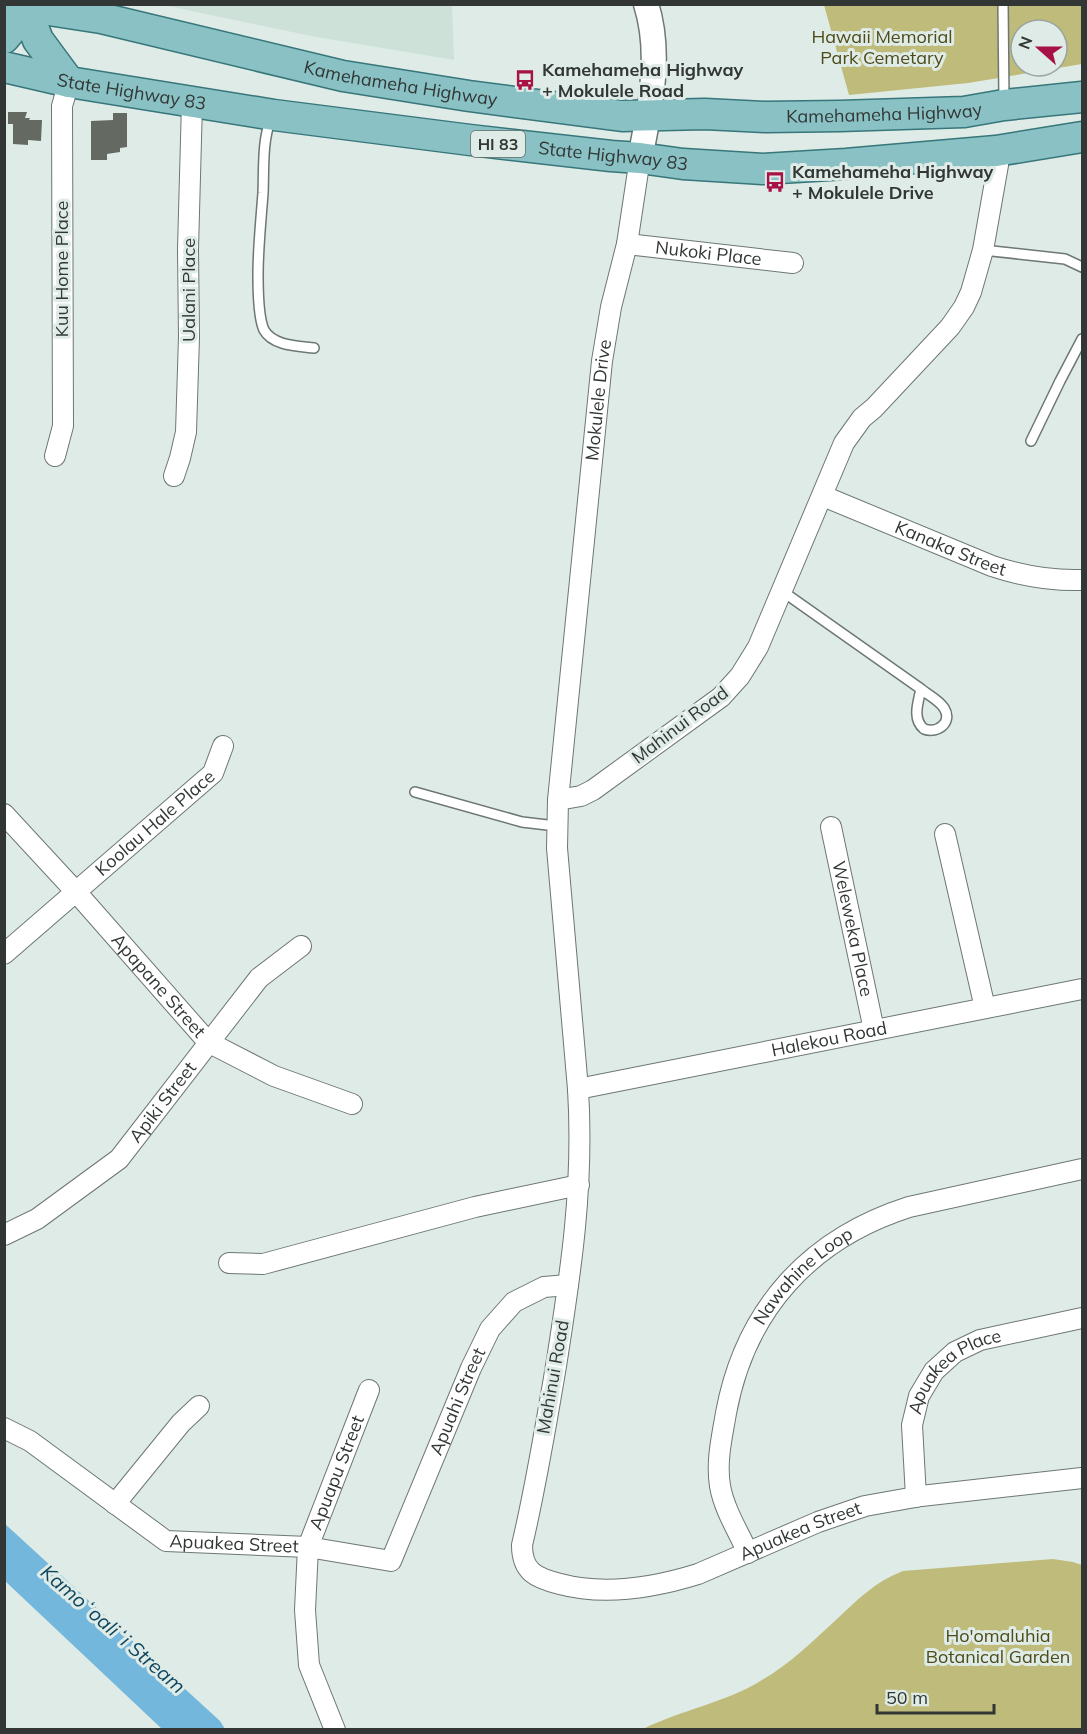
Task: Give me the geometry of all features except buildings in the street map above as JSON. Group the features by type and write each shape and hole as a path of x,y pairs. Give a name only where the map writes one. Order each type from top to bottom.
{"main road":[{"name":"Kamehameha Highway","path":"17,5 101,18 342,76 469,96 622,116 705,114 766,117 964,112 1004,105 1083,97"},
{"path":"4,38 15,25 17,5"},
{"path":"17,5 38,40 69,82"},
{"name":"State Highway 83","path":"4,67 69,82 274,115 470,141 683,164 763,169 846,165 996,151 1083,137"},
{"path":"996,151 1004,105"}],"street":[{"name":"Mokulele Drive","path":"558,800 599,384 607,328 627,244 652,91 653,47 646,4"},
{"name":"Kuu Home Place","path":"55,456 63,426 62,106 69,82"},
{"name":"Ualani Place","path":"174,476 186,432 192,103"},
{"name":"Mahinui Road","path":"527,1567 522,1545 547,1420 575,1236 579,1185 578,1089 559,871 556,826 558,800 581,796 593,790 721,697 750,662 844,443 852,431 958,317 971,292 983,250 998,165 996,151"},
{"name":"Nukoki Place","path":"627,244 793,263"},
{"name":"Kanaka Street","path":"823,496 1009,572 1045,579 1083,580"},
{"name":"Koolau Hale Place","path":"4,954 213,773 223,746"},
{"name":"Apapane Street","path":"4,814 208,1042 274,1076 352,1104"},
{"name":"Weleweka Place","path":"831,827 874,1030"},
{"path":"945,834 985,1008"},
{"name":"Apiki Street","path":"4,1235 37,1219 119,1159 259,978 301,946"},
{"name":"Halekou Road","path":"578,1089 1083,989"},
{"name":"Nawahine Loop","path":"748,1553 722,1496 719,1472 720,1448 729,1397 741,1356 760,1318 786,1284 833,1242 889,1213 1083,1169"},
{"path":"229,1263 263,1264 475,1207 579,1185"},
{"name":"Apuahi Street","path":"391,1561 471,1368 490,1329 514,1302 544,1287 568,1285"},
{"name":"Apuakea Place","path":"916,1497 912,1425 919,1396 934,1371 955,1352 980,1340 1083,1317"},
{"name":"Apuapu Street","path":"335,1730 309,1665 305,1610 308,1547 369,1390"},
{"path":"115,1503 181,1423 199,1406"},
{"name":"Apuakea Street","path":"4,1428 30,1441 166,1541 308,1547 391,1561"},
{"name":"Apuakea Street","path":"527,1567 536,1576 562,1585 613,1590 655,1586 698,1574 842,1513 893,1500 1083,1478"}],"lane":[{"path":"1003,4 1004,105"},
{"path":"274,115 269,125 266,147 258,274 260,312 264,331 277,341 314,348"},
{"path":"983,250 1065,259 1083,267"},
{"path":"1031,441 1083,339"},
{"path":"782,591 921,689"},
{"path":"416,792 522,822 556,826"}],"shaded area":[{"path":"163,5 452,5 454,60 311,36"}],"green space":[{"name":"Hawaii Memorial Park Cemetary","path":"824,5 1082,5 1082,64 1069,66 1069,18 1009,18 1009,76 968,83 849,95"},
{"name":"Ho'omaluhia Botanical Garden","path":"1053,1559 1082,1565 1082,1729 643,1729 733,1695 762,1680 801,1652 867,1592 893,1575 903,1571"}],"water":[{"name":"Kamoʻoaliʻi Stream","path":"4,1523 220,1721 225,1729 162,1729 5,1581"}],"place":[{"name":"Kamehameha Highway + Mokulele Road","path":"525,80"},
{"name":"Kamehameha Highway + Mokulele Drive","path":"775,182"}]}
